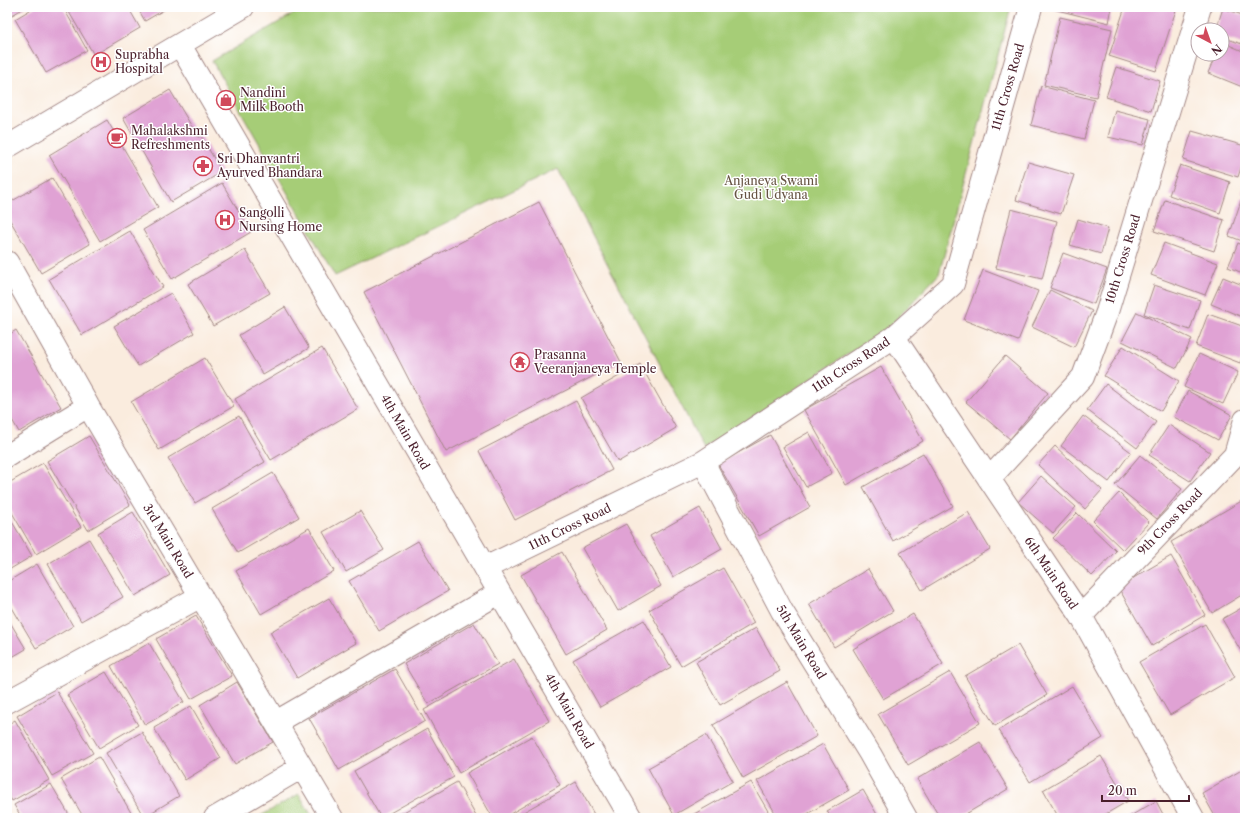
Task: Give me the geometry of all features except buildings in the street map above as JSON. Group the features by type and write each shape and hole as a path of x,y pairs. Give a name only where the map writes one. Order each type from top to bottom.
{"street":[{"path":"7,147 242,7"},
{"name":"11th Cross Road","path":"485,568 703,462 894,337 953,284 1031,7"},
{"name":"10th Cross Road","path":"989,479 1083,377 1108,312 1200,7"},
{"name":"4th Main Road","path":"180,45 631,818"},
{"name":"3rd Main Road","path":"7,262 88,406 332,818"},
{"name":"6th Main Road","path":"894,337 1081,616 1193,818"},
{"path":"7,456 88,406"},
{"name":"9th Cross Road","path":"1081,616 1240,463 1245,420"},
{"name":"5th Main Road","path":"703,462 782,611 870,754 906,818"},
{"path":"276,722 499,592"},
{"path":"7,702 201,596"},
{"path":"215,818 302,767"}],"green space":[{"name":"Anjaneya Swami Gudi Udyana","path":"305,7 1011,7 939,274 889,327 704,449 558,169 335,276 212,61"},
{"path":"299,794 313,818 257,818"}],"place":[{"name":"Suprabha Hospital","path":"101,62"},
{"name":"Nandini Milk Booth","path":"226,100"},
{"name":"Mahalakshmi Refreshments","path":"117,138"},
{"name":"Sri Dhanvantri Ayurved Bhandara","path":"203,166"},
{"name":"Sangolli Nursing Home","path":"225,220"},
{"name":"Prasanna Veeranjaneya Temple","path":"520,362"}]}
